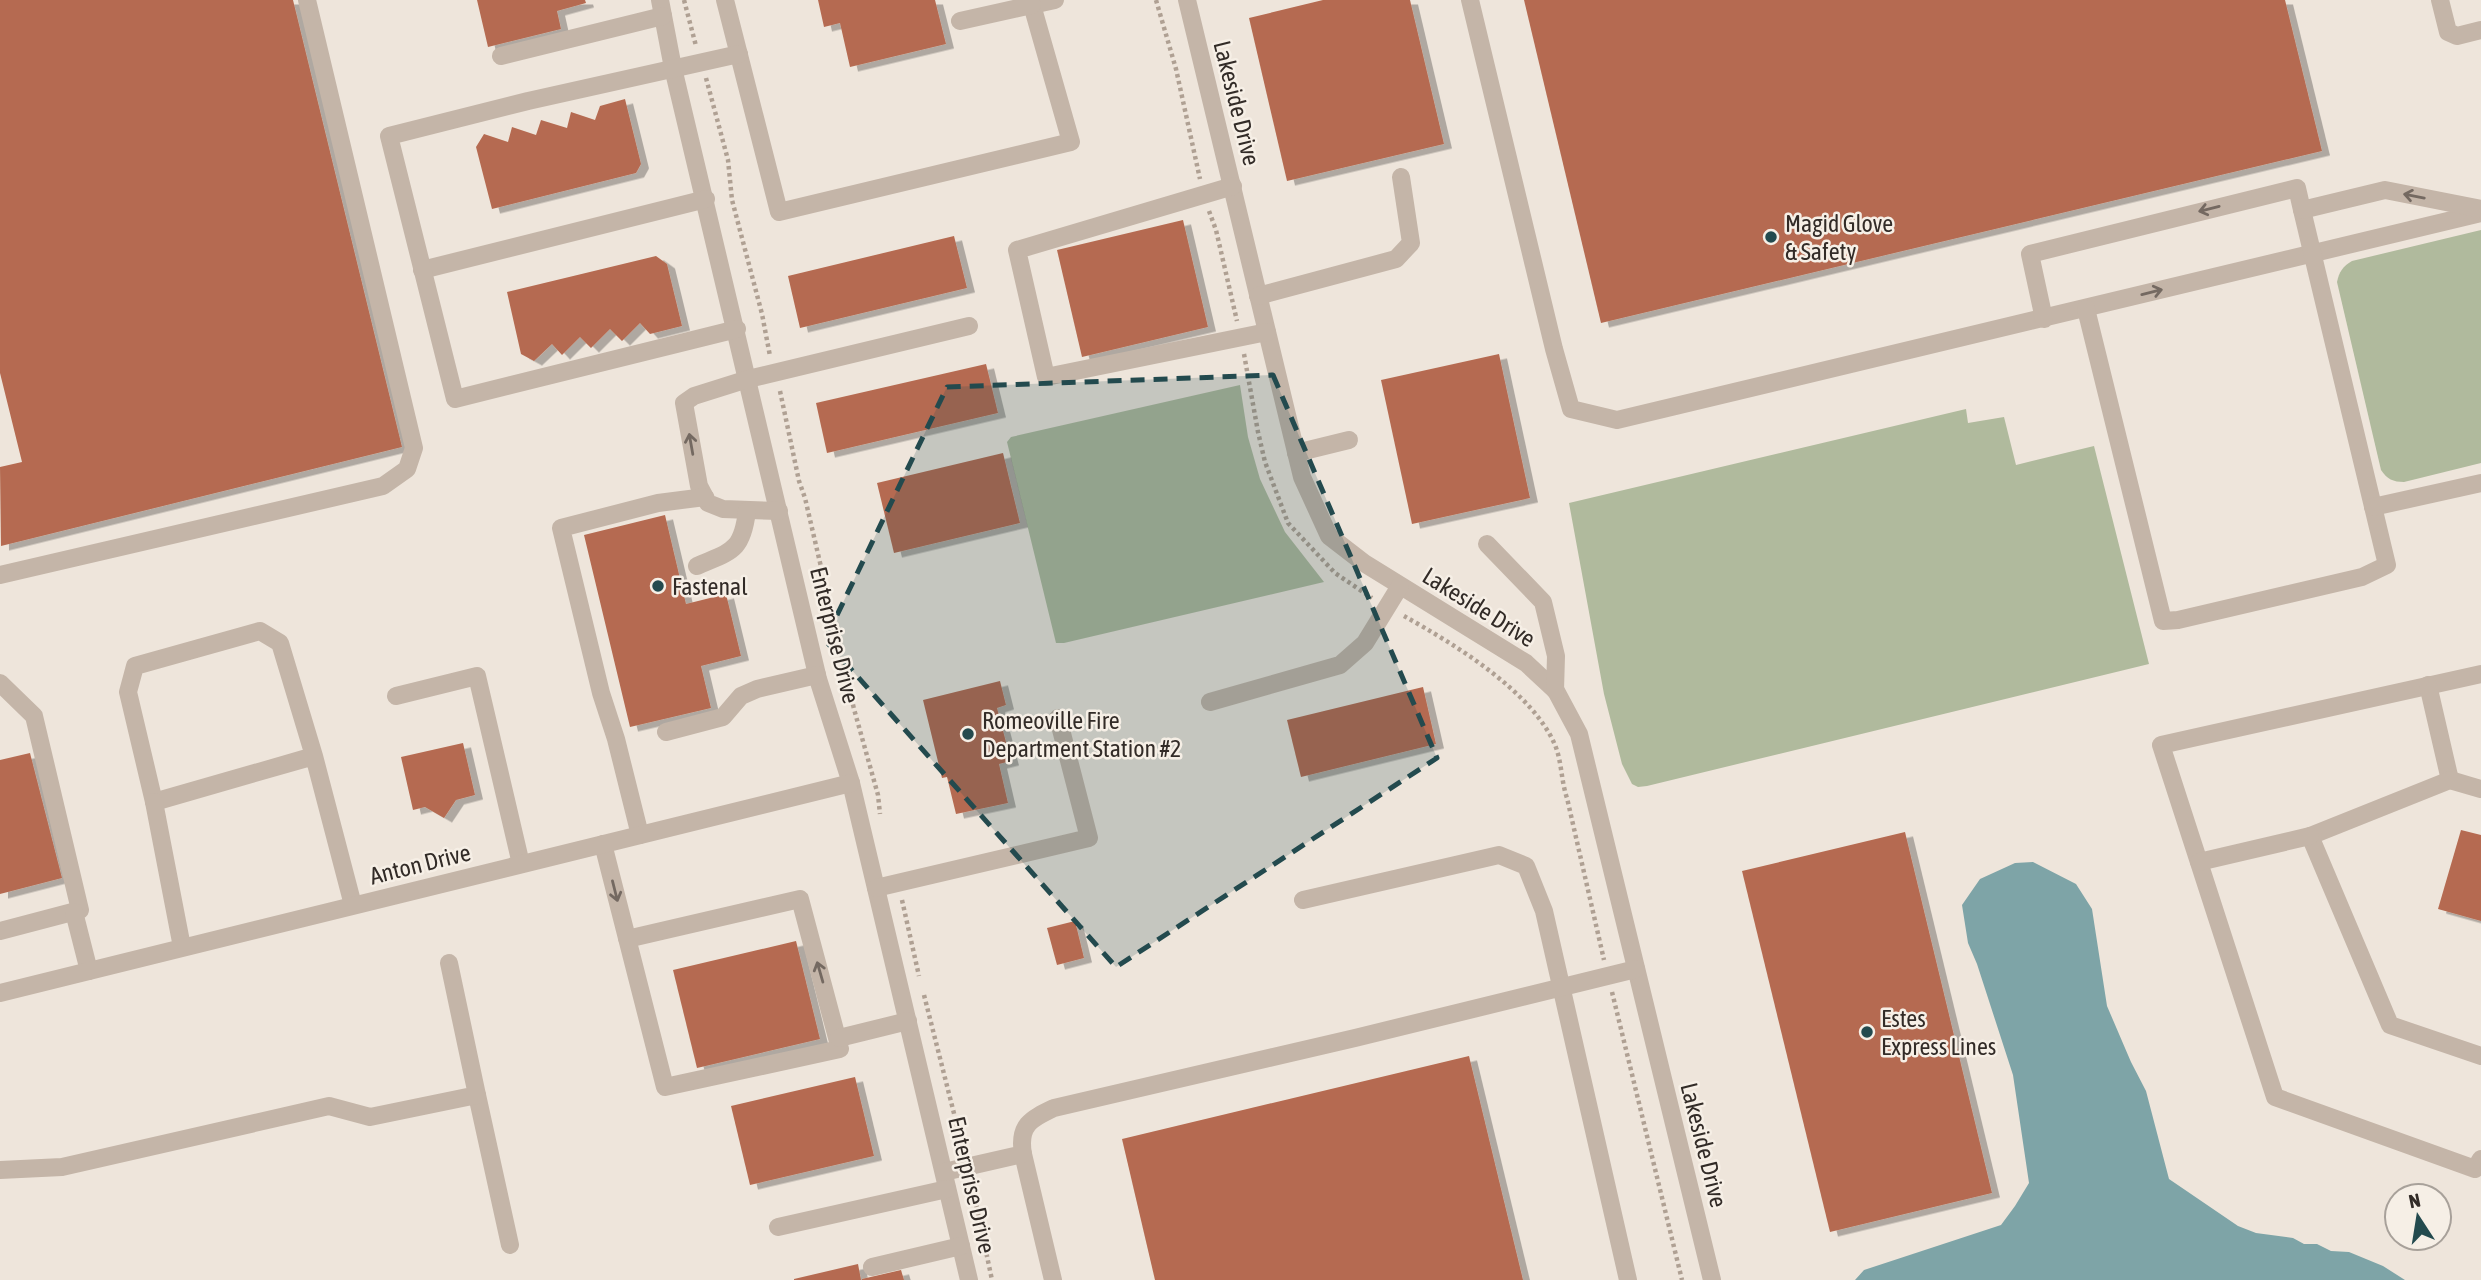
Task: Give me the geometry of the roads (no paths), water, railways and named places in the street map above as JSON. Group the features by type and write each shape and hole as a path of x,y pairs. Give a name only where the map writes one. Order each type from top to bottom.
{"street":[{"path":"0,575 383,486 407,469 414,448 307,0"},
{"path":"725,0 779,212 1071,142 1032,5"},
{"path":"960,21 1055,0"},
{"name":"Lakeside Drive","path":"1187,0 1302,477 1329,536 1400,586 1525,663 1555,690 1579,734 1712,1280"},
{"path":"1469,0 1553,349 1571,409 1618,420 2086,309 2481,211"},
{"path":"2440,0 2448,32 2457,36 2481,30"},
{"path":"501,55 661,8"},
{"name":"Enterprise Drive","path":"661,8 817,676 852,783 969,1280"},
{"path":"737,328 455,399 389,136 738,54"},
{"path":"1258,296 1396,259 1411,243 1401,177"},
{"path":"1233,186 1017,250 1046,377 1266,332"},
{"path":"2044,319 2030,254 2297,188 2387,565 2362,577 2179,620 2163,621 2086,309"},
{"path":"2302,210 2385,190 2481,211"},
{"path":"422,270 706,199"},
{"path":"779,511 747,512 723,509 708,503 702,492 684,403 694,396 748,379 970,326"},
{"path":"1296,453 1349,440"},
{"path":"2373,507 2481,483"},
{"path":"640,835 616,739 601,693 561,528 702,492"},
{"path":"697,566 737,547 744,533 747,512"},
{"path":"1487,544 1543,603 1556,656 1555,690"},
{"path":"1210,702 1340,666 1365,643 1400,586"},
{"path":"181,947 154,802 128,692 135,666 260,631 280,643 314,757 353,905"},
{"path":"2481,674 2161,745 2275,1097 2475,1169 2481,1159"},
{"path":"396,696 477,676 521,864"},
{"path":"666,732 723,717 741,696 757,689 817,676"},
{"path":"0,684 34,716 80,910 0,931"},
{"path":"2428,685 2450,780"},
{"path":"876,888 1089,838 1058,718"},
{"path":"154,802 314,757"},
{"path":"2199,862 2309,836 2450,780 2481,789"},
{"name":"Anton Drive","path":"0,993 852,783"},
{"path":"2309,836 2390,1025 2481,1056"},
{"path":"603,844 627,939 665,1087 840,1049 800,899 627,939"},
{"path":"1303,900 1499,855 1526,866 1544,911 1628,1280"},
{"path":"74,912 89,971"},
{"path":"449,962 510,1245"},
{"path":"1053,1280 1020,1139 1030,1120 1054,1108 1636,969"},
{"path":"839,1038 908,1021"},
{"path":"0,1170 62,1167 329,1107 370,1117 477,1095"},
{"path":"778,1227 946,1180 967,1166 1023,1154"},
{"path":"872,1267 961,1246"}],"water":[{"path":"2033,862 2076,884 2092,909 2107,1006 2146,1091 2169,1179 2238,1226 2256,1233 2293,1238 2304,1244 2317,1244 2331,1251 2349,1252 2383,1266 2405,1280 1855,1280 1864,1270 2001,1225 2029,1183 2013,1075 1968,943 1962,905 1980,879 2015,863"}],"place":[{"name":"Magid Glove & Safety","path":"1771,237"},
{"name":"Fastenal","path":"658,586"},
{"name":"Romeoville Fire Department Station #2","path":"968,734"},
{"name":"Estes Express Lines","path":"1867,1032"}]}
